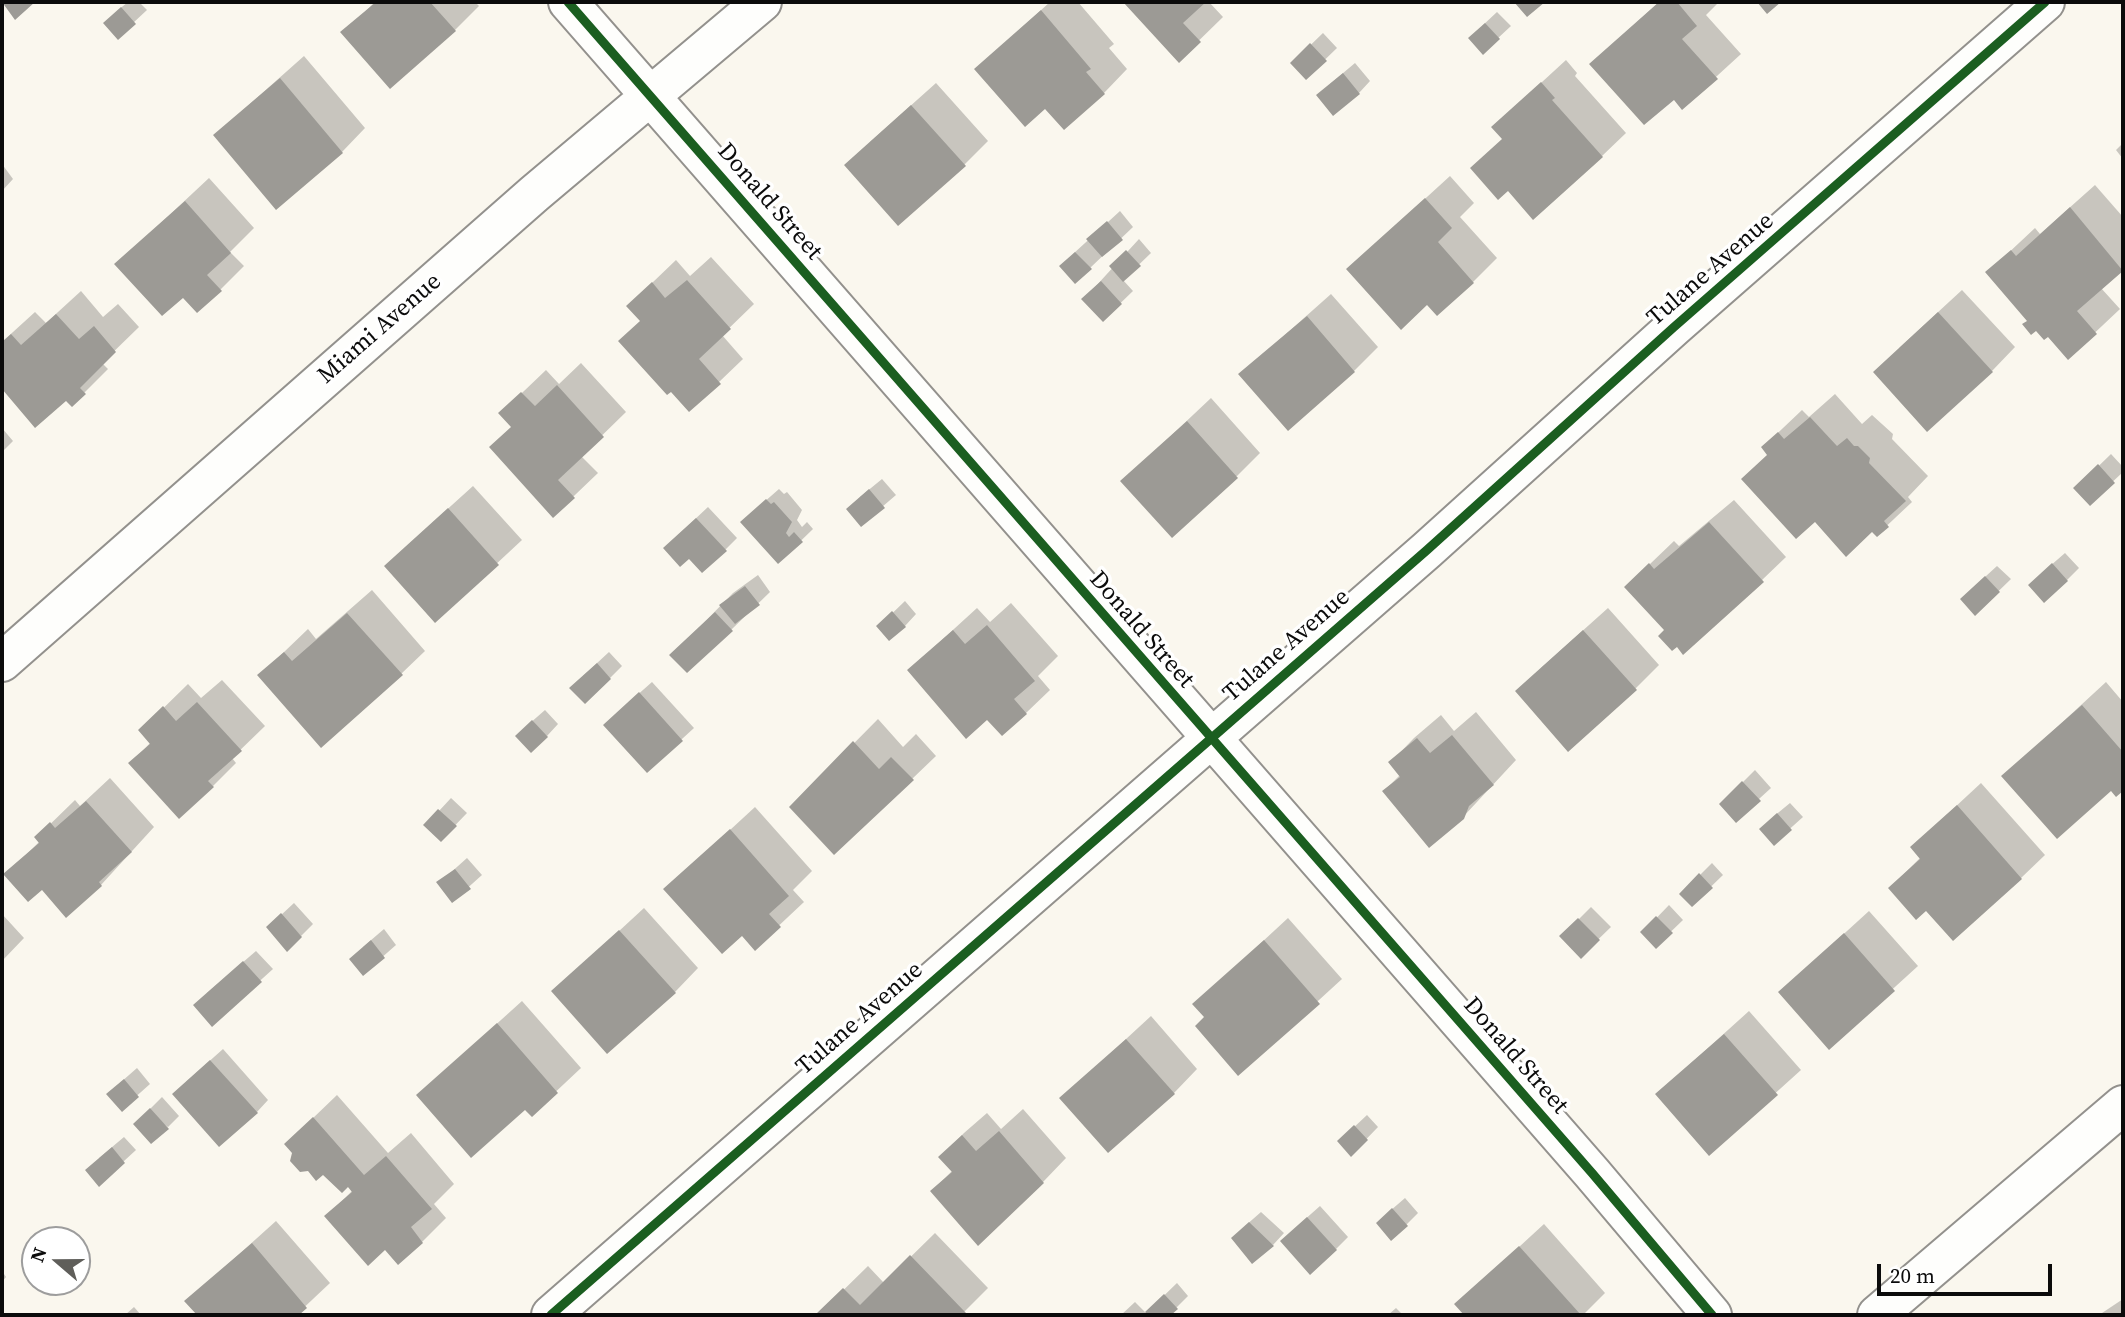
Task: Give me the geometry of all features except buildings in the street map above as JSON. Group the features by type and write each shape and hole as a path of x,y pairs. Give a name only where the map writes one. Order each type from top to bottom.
{"street":[{"name":"Donald Street","path":"568,2 1583,1162 1712,1315"},
{"name":"Miami Avenue","path":"2,662 523,203 762,2"},
{"name":"Tulane Avenue","path":"551,1315 1427,550 1674,327 2045,2"},
{"path":"1877,1315 2123,1105"}],"cycle path":[{"path":"568,2 1592,1173 1712,1315"},
{"path":"551,1315 1427,550 1674,327 2045,2"}]}
